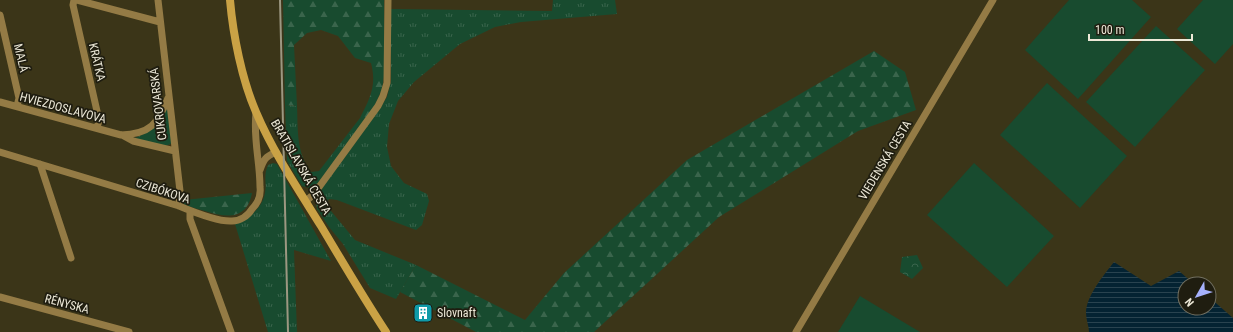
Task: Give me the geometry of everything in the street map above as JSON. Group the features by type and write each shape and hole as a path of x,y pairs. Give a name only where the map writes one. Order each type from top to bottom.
{"street":[{"name":"KRÁTKA","path":"74,0 73,5 99,120 97,128"},
{"path":"77,0 160,22"},
{"name":"CUKROVARSKÁ","path":"158,0 180,191 179,206"},
{"name":"BRATISLAVSKÁ CESTA","path":"230,0 233,29 251,101 256,113 276,152 386,332"},
{"path":"306,201 314,194 366,123 383,96 387,83 388,0"},
{"name":"VIEDENSKÁ CESTA","path":"796,332 993,0"},
{"name":"MALÁ","path":"0,15 19,98 16,106"},
{"name":"HVIEZDOSLAVOVA","path":"121,135 142,132 152,125 164,109 169,96"},
{"name":"HVIEZDOSLAVOVA","path":"0,102 121,135 132,141 175,151"},
{"name":"CZIBÓKOVA","path":"0,152 179,206 190,211 231,221 241,219 249,214 258,201 260,194 255,124 256,113"},
{"path":"259,172 264,160 269,155 276,152"},
{"path":"40,164 71,258"},
{"path":"190,211 190,219 231,332"},
{"name":"RÉNYSKA","path":"0,297 129,332"}],"green space":[{"path":"283,0 384,0 385,70 382,89 375,105 364,121 360,118 372,92 373,85 373,71 371,63 355,58 338,36 321,30 307,33 294,45 297,106 285,105"},
{"path":"553,0 615,0 617,14 521,22 495,27 460,44 414,82 398,101 389,124 387,147 391,166 404,183 427,194 429,201 422,225 416,230 337,200 329,199 327,202 331,211 355,240 416,265 396,299 370,288 343,244 317,209 315,198 387,97 391,81 391,9 552,11"},
{"path":"1069,0 1132,0 1151,17 1078,99 1025,50"},
{"path":"1203,0 1233,0 1233,44 1215,64 1177,29"},
{"path":"1156,26 1205,70 1135,147 1086,102"},
{"path":"874,51 905,72 916,110 858,131 719,217 594,332 476,332 400,292 416,265 525,320 564,273 687,160"},
{"path":"1047,83 1127,156 1080,208 1000,135"},
{"path":"285,105 297,106 300,149 306,165 311,172 319,171 360,118 364,121 315,187 309,188 302,186 287,161"},
{"path":"168,106 172,143 159,146 135,138 144,134"},
{"path":"273,163 277,164 331,261 294,250 297,332 268,332 235,224 250,216 261,204 265,193 265,176 268,165"},
{"path":"974,163 1054,236 1007,287 927,215"},
{"path":"252,193 246,208 235,215 221,215 184,204 184,200"},
{"path":"917,255 923,268 912,279 900,272 902,257"},
{"path":"860,296 920,332 838,332"}],"water":[{"path":"1114,262 1151,286 1179,271 1185,276 1177,276 1177,316 1217,316 1217,304 1233,318 1233,332 1089,332 1086,318 1087,306 1092,293"}],"railway":[{"path":"280,0 288,332"}],"place":[{"name":"Slovnaft","path":"423,313"}]}
